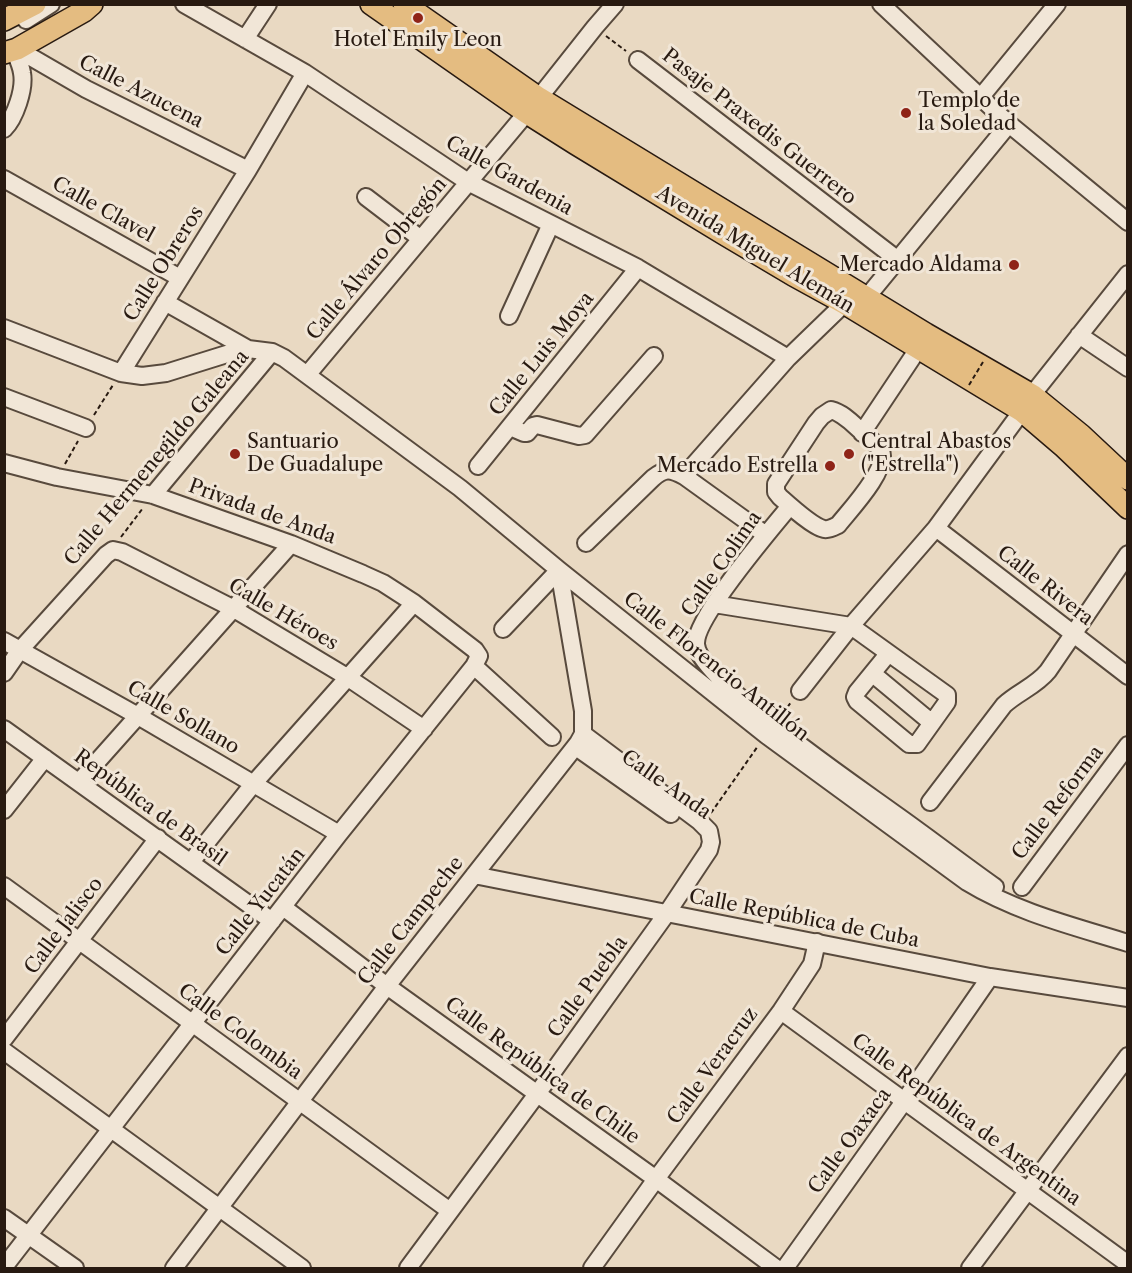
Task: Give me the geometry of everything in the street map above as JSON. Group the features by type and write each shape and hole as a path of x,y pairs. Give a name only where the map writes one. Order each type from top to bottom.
{"main road":[{"path":"4,20 35,4"},
{"path":"10,49 84,11 92,4"},
{"name":"Avenida Miguel Alemán","path":"371,4 533,105 854,297 926,334 1027,403 1081,435 1128,480"},
{"name":"Avenida Miguel Alemán","path":"404,4 533,105"},
{"name":"Avenida Miguel Alemán","path":"854,297 918,349 1027,403 1063,446 1128,508"}],"street":[{"path":"4,30 32,17 51,4"},
{"path":"4,129 15,112 23,75 10,49 22,36 77,4"},
{"name":"Calle Gardenia","path":"184,4 305,73 468,182 638,268 788,358"},
{"path":"245,39 268,4"},
{"path":"388,4 504,87 533,105"},
{"name":"Calle Álvaro Obregón","path":"307,375 615,4"},
{"path":"881,4 1009,124 1128,222"},
{"path":"981,98 1057,4"},
{"name":"Calle Azucena","path":"10,49 248,170"},
{"name":"Pasaje Praxedis Guerrero","path":"638,60 898,260"},
{"name":"Calle Obreros","path":"121,373 248,170 305,73"},
{"path":"684,476 788,358 898,260 1009,124"},
{"name":"Calle Clavel","path":"4,180 180,278"},
{"path":"366,196 421,239"},
{"path":"509,316 550,224"},
{"name":"Calle Luis Moya","path":"478,466 638,268"},
{"path":"800,691 851,627 936,528 1078,335 1128,274"},
{"path":"165,302 248,349"},
{"path":"4,328 121,373 142,376 166,374 248,349 272,352"},
{"path":"1078,335 1128,368"},
{"path":"862,433 918,349"},
{"name":"Calle Florencio Antillón","path":"272,352 284,358 460,488 559,570 958,875 986,894 1018,907 1128,943"},
{"name":"Calle Hermenegildo Galeana","path":"153,495 272,352"},
{"path":"510,427 527,433 537,425 585,435 654,356"},
{"path":"4,397 86,428"},
{"path":"1027,403 1128,494"},
{"path":"831,410 835,411 862,433 880,450 881,464 876,477 838,525 830,529 817,526 790,506 776,492 776,484 780,476 822,416 831,410"},
{"name":"Privada de Anda","path":"6,467 153,495 291,544 383,583 414,603 475,650 477,661"},
{"path":"586,543 660,472 666,470 684,476 766,536"},
{"name":"Calle Colima","path":"769,730 700,656 696,646 700,627 714,604 790,506"},
{"name":"Calle Rivera","path":"936,528 1128,676"},
{"path":"79,782 291,544"},
{"name":"Calle Hermenegildo Galeana","path":"4,673 20,650 113,550"},
{"name":"Calle Héroes","path":"113,550 122,552 234,609 347,677 424,729"},
{"path":"930,802 1004,705 1041,680 1128,555"},
{"path":"503,629 559,570"},
{"path":"559,570 583,711 579,741"},
{"path":"191,862 254,783 414,603"},
{"path":"714,604 851,627 947,694 947,702 917,744 909,744 855,697 856,692 888,654"},
{"name":"Calle Sollano","path":"4,641 138,716 339,834"},
{"path":"477,661 552,737"},
{"name":"Calle Yucatán","path":"4,1267 339,834 477,661"},
{"path":"873,674 932,723"},
{"name":"República de Brasil","path":"4,729 272,921"},
{"name":"Calle Florencio Antillón","path":"769,730 998,889 1016,898 1128,936"},
{"name":"Calle Anda","path":"579,741 703,825 708,831 711,842"},
{"name":"Calle Anda","path":"579,741 711,842"},
{"name":"Calle Campeche","path":"174,1269 387,986 579,741"},
{"name":"Calle Reforma","path":"1022,887 1128,745"},
{"path":"4,810 45,758"},
{"name":"Calle Jalisco","path":"4,1039 158,838"},
{"name":"Calle Puebla","path":"408,1269 667,913 709,850 711,842"},
{"name":"Calle República de Cuba","path":"474,875 990,977 1128,998"},
{"name":"Calle Colombia","path":"4,886 450,1211"},
{"name":"Calle República de Chile","path":"283,907 387,986 656,1179 776,1269"},
{"name":"Calle Veracruz","path":"592,1269 781,1011 812,964 817,942"},
{"name":"Calle Oaxaca","path":"785,1269 990,977"},
{"name":"Calle República de Argentina","path":"781,1011 1128,1264"},
{"path":"4,1051 302,1269"},
{"path":"970,1269 1128,1056"},
{"path":"4,1218 75,1269"}],"path":[{"name":"Pasaje Praxedis Guerrero","path":"595,27 638,60"},
{"path":"969,385 983,363"},
{"path":"57,477 121,373"},
{"name":"Calle Hermenegildo Galeana","path":"113,550 118,540 153,495"},
{"path":"703,825 769,730 800,691"}],"place":[{"name":"Hotel Emily Leon","path":"418,18"},
{"name":"Templo de la Soledad","path":"906,113"},
{"name":"Mercado Aldama","path":"1014,265"},
{"name":"Santuario De Guadalupe","path":"235,454"},
{"name":"Central Abastos (\"Estrella\")","path":"849,454"},
{"name":"Mercado Estrella","path":"830,466"}]}
